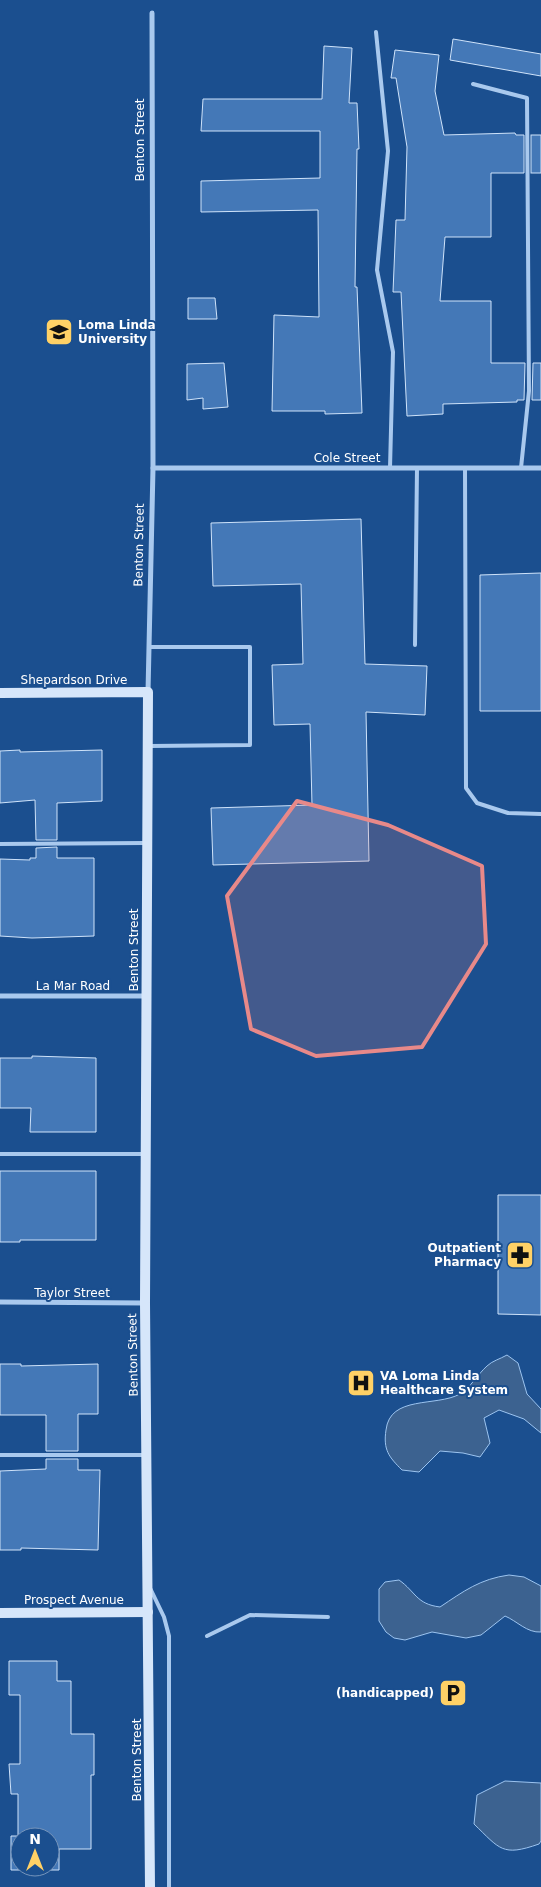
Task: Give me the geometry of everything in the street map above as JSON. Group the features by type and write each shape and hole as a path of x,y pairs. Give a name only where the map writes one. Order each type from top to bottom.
{"street":[{"name":"Benton Street","path":"150,1887 145,1303 148,692 153,468 152,12"},
{"name":"Cole Street","path":"153,468 541,468"},
{"name":"Shepardson Drive","path":"0,693 148,692"},
{"name":"La Mar Road","path":"0,996 147,996"},
{"name":"Taylor Street","path":"0,1302 145,1303"},
{"name":"Prospect Avenue","path":"0,1613 148,1612"}],"lane":[{"path":"376,32 388,151 377,270 393,352 390,468"},
{"path":"473,84 527,98 529,392 521,468"},
{"path":"415,645 417,468"},
{"path":"465,468 466,788 477,803 508,813 541,814"},
{"path":"148,746 250,745 250,647 149,647"},
{"path":"0,844 147,843"},
{"path":"0,1154 146,1154"},
{"path":"0,1455 146,1455"},
{"path":"147,1582 164,1617 168,1636 168,1887"},
{"path":"207,1636 250,1615 328,1617"}],"highlighted area":[{"path":"297,801 388,825 482,866 486,944 422,1047 316,1056 251,1029 227,896"}],"water":[{"path":"507,1355 518,1363 527,1394 541,1409 541,1433 524,1419 499,1410 484,1418 490,1443 480,1457 440,1451 419,1472 402,1470 390,1457 385,1443 389,1419 396,1411 416,1404 450,1398 460,1394 489,1364"},
{"path":"509,1575 524,1577 541,1586 541,1632 531,1631 505,1616 481,1635 466,1638 432,1632 405,1640 394,1638 386,1632 379,1621 379,1589 385,1582 399,1580 421,1600 440,1607 489,1579"},
{"path":"505,1781 541,1783 541,1841 539,1844 517,1850 502,1848 490,1840 474,1824 477,1795"}],"building":[{"path":"453,39 541,54 541,76 450,60"},
{"path":"324,46 352,48 349,103 357,103 359,149 357,149 355,287 357,287 362,413 325,414 325,411 272,411 274,315 319,317 318,210 201,212 201,181 320,178 320,131 201,131 203,99 322,99"},
{"path":"395,50 439,55 435,91 444,135 515,133 516,135 524,135 524,173 491,173 491,237 445,237 440,301 491,301 491,363 525,363 524,400 517,400 517,402 443,404 443,414 407,416 401,292 393,292 396,220 405,220 407,147 396,78 391,78"},
{"path":"531,135 541,135 541,173 531,173"},
{"path":"188,298 215,298 217,319 188,319"},
{"path":"224,363 228,407 203,409 203,398 187,400 187,364"},
{"path":"533,363 541,363 541,400 532,400"},
{"path":"361,519 365,664 427,666 425,715 366,712 369,861 213,865 211,808 312,805 310,724 274,725 272,665 303,664 301,584 213,586 211,523"},
{"path":"541,573 541,711 480,711 480,575"},
{"path":"20,750 20,752 102,750 102,801 57,803 57,840 36,840 35,800 0,803 0,751"},
{"path":"57,847 57,858 94,858 94,936 32,938 0,936 0,859 30,860 30,858 36,858 36,848"},
{"path":"32,1056 96,1058 96,1132 30,1132 31,1108 0,1108 0,1058 32,1058"},
{"path":"0,1171 96,1171 96,1240 20,1240 20,1242 0,1242"},
{"name":"Outpatient Pharmacy","path":"498,1195 541,1195 541,1315 498,1314"},
{"path":"0,1364 21,1364 21,1366 98,1364 98,1414 78,1414 78,1451 46,1451 46,1415 0,1415"},
{"path":"46,1459 78,1459 78,1470 100,1470 98,1550 21,1548 21,1550 0,1550 0,1471 46,1469"},
{"path":"9,1661 57,1661 57,1681 71,1681 71,1734 94,1734 94,1775 91,1775 91,1849 60,1849 60,1827 18,1827 18,1794 11,1794 9,1764 20,1764 20,1695 9,1695"}],"place":[{"name":"Loma Linda University","path":"59,332"},
{"name":"Outpatient Pharmacy","path":"520,1255"},
{"name":"VA Loma Linda Healthcare System","path":"361,1383"},
{"name":"(handicapped)","path":"453,1693"}]}
